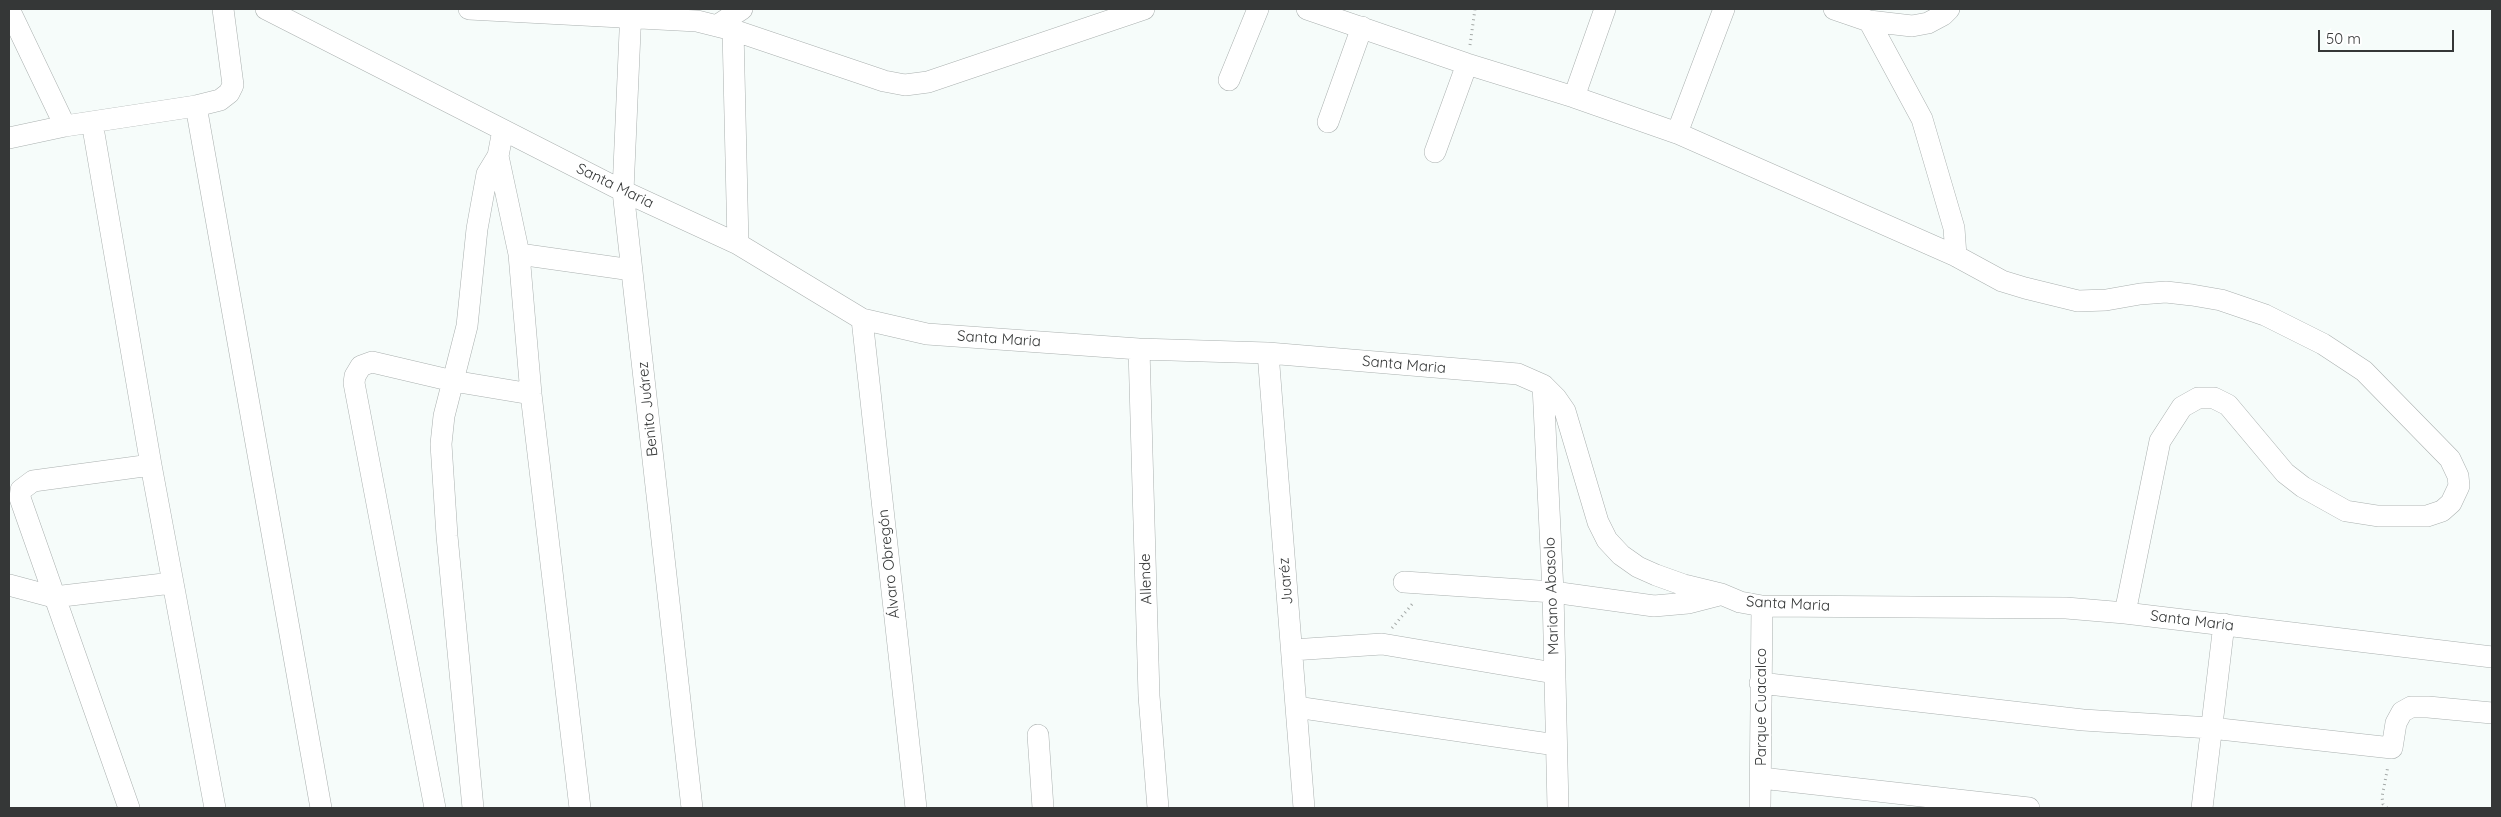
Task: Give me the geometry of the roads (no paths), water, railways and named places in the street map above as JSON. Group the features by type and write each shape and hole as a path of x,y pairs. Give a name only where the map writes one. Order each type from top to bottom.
{"street":[{"path":"9,9 65,126"},
{"path":"9,138 65,126 196,106 220,100 229,93 233,85 223,9"},
{"name":"Santa Maria","path":"266,9 623,191 738,244 862,319 927,334 1139,349 1268,353 1518,374 1543,385 1556,398 1565,411 1598,522 1607,540 1621,555 1638,567 1684,585 1721,594 1740,602 1762,606 2066,608 2224,624 2492,657"},
{"path":"469,9 632,13 671,18 725,28 884,81 904,85 928,82 1144,9"},
{"path":"738,244 725,28 742,9"},
{"path":"1229,80 1258,9"},
{"path":"1307,9 1677,133 1956,256 2002,281 2078,301 2106,300 2166,292 2221,300 2265,315 2324,344 2364,372 2450,459 2458,476 2459,486 2456,495 2442,511 2427,516 2378,516 2346,511 2303,487 2285,473 2228,405 2214,398 2198,398 2182,407 2160,441 2125,613"},
{"path":"1574,97 1605,9"},
{"path":"1677,133 1724,9"},
{"path":"1834,9 1869,21 1912,26 1928,23 1943,16 1948,9"},
{"name":"Benito Juárez","path":"632,13 623,191 692,808"},
{"path":"1869,21 1922,119 1954,228 1956,256"},
{"path":"1328,122 1362,27"},
{"path":"1434,152 1467,64"},
{"path":"196,106 321,808"},
{"path":"92,122 172,583 215,808"},
{"path":"473,808 447,536 441,444 444,416 467,326 477,229 487,174 498,156 503,130"},
{"path":"498,156 519,254 531,394 580,808"},
{"path":"519,254 632,270"},
{"name":"Álvaro Obregón","path":"862,319 916,808"},
{"name":"Allende","path":"1139,349 1149,696 1158,808"},
{"name":"Juaréz","path":"1268,353 1304,808"},
{"path":"435,808 354,383 357,370 372,362 453,381 531,394"},
{"name":"Mariano Abasolo","path":"1543,385 1553,592 1558,808"},
{"path":"129,808 15,491 34,481 151,464"},
{"path":"1404,582 1553,592 1654,606 1688,603 1721,594"},
{"path":"9,585 54,597 172,583"},
{"name":"Parque Cuacalco","path":"1760,808 1762,606"},
{"path":"2202,808 2224,624"},
{"path":"1292,650 1382,644 1554,673"},
{"path":"1760,683 2083,720 2211,728 2392,748 2396,722 2402,712 2411,707 2492,714"},
{"path":"1296,707 1556,745"},
{"path":"1038,735 1043,808"},
{"path":"1761,778 2029,808"}]}
